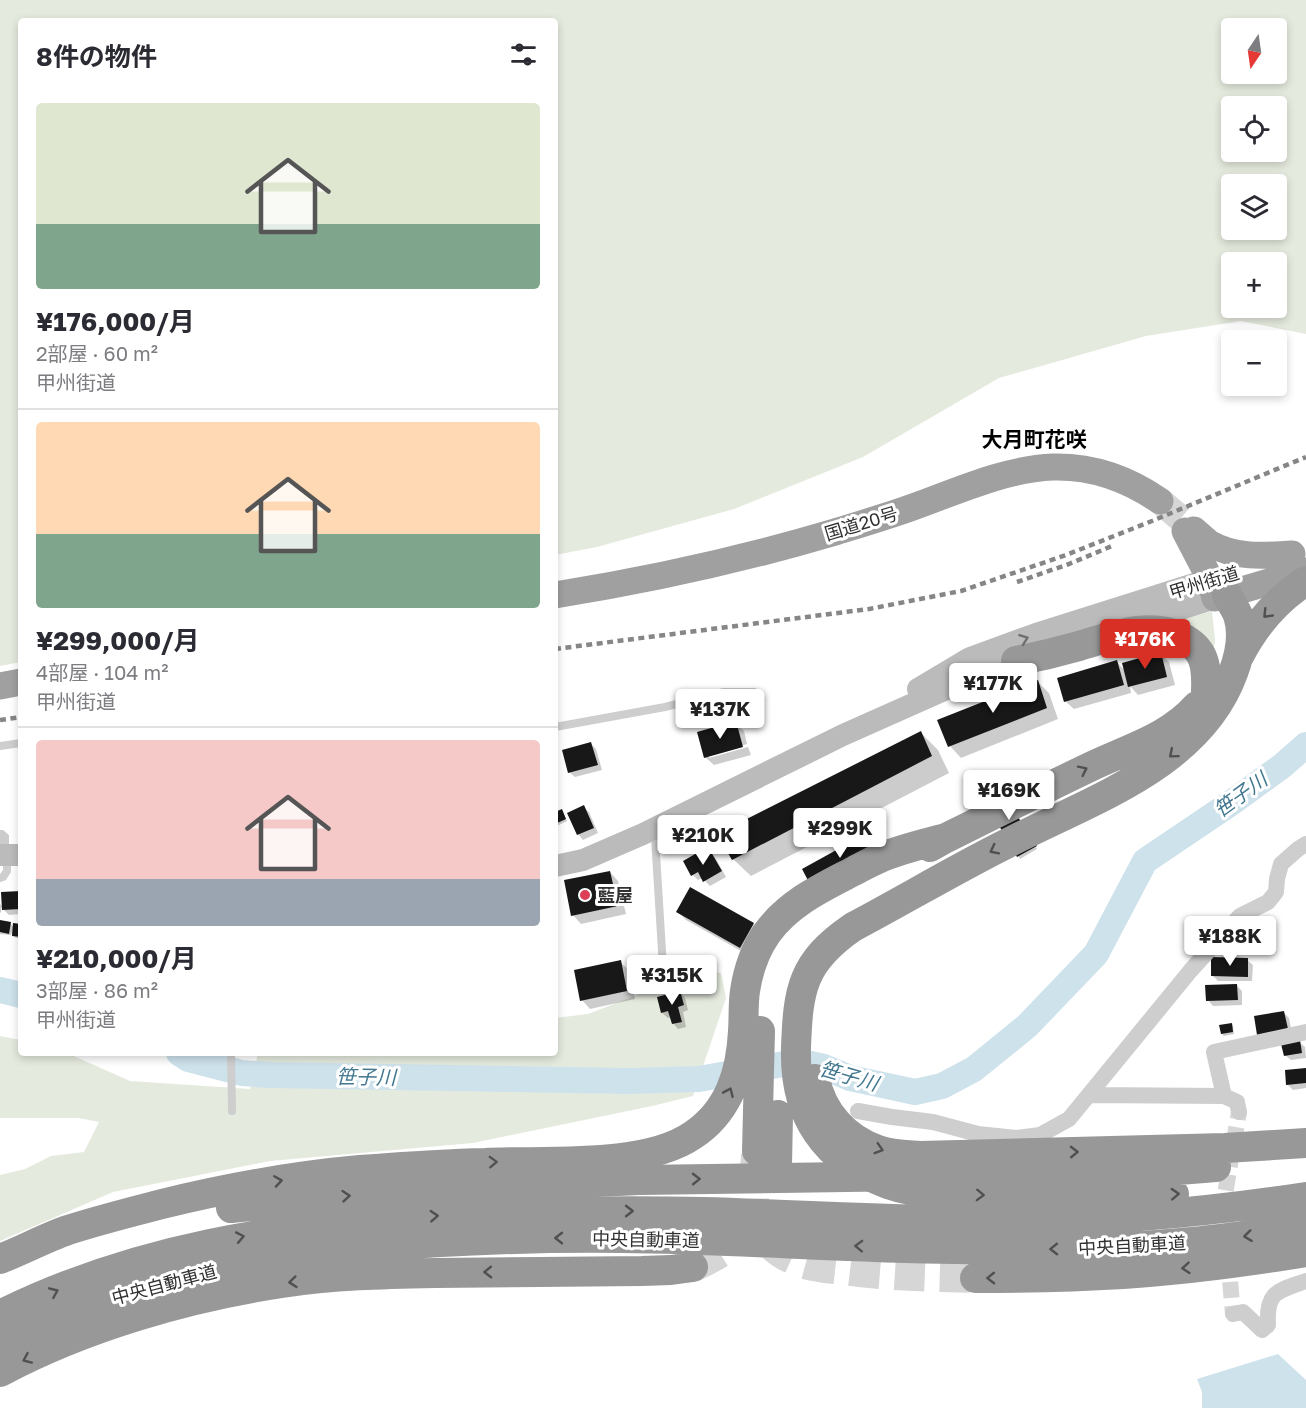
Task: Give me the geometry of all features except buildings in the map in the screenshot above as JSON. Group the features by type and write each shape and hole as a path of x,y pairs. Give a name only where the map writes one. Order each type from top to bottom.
{"highway":[{"name":"国道20号","path":"558,594 741,557 814,538 912,507 971,485 1020,471 1051,467 1081,468 1123,480 1160,501"},
{"path":"1239,656 1238,614 1217,591 1190,531 1237,554 1301,558"},
{"name":"甲州街道","path":"1217,591 1301,558"},
{"path":"767,1150 779,1010 785,979 790,963 813,933 869,899 961,867 1134,780 1164,761 1206,723 1225,693 1239,656 1259,623 1289,592 1306,582"},
{"path":"1217,591 1220,642 1214,672 1196,708 1182,722 1163,735 1092,766 946,838 882,857 816,890 780,917 767,934 756,952 745,992 779,1010 796,1053 801,1094 807,1111 835,1120 844,1131 860,1142 879,1150 900,1155 920,1156 1226,1148 1306,1143"},
{"path":"1016,661 1125,633 1165,630 1190,642 1199,651 1207,675 1206,691"},
{"path":"0,686 18,683"},
{"path":"0,1260 67,1231 130,1212 242,1186 325,1174 400,1167 485,1162 602,1160 651,1152 673,1145 692,1136 722,1108 738,1069 741,1052 779,1010"},
{"path":"835,1120 828,1146 842,1159 859,1171 889,1184 918,1191 1060,1198 1213,1192 1306,1185"},
{"path":"0,1260 77,1237 130,1225 256,1204 352,1195 639,1180 1166,1171 1238,1166 1306,1157"},
{"name":"中央自動車道","path":"0,1315 70,1285 135,1262 198,1246 265,1233 335,1224 468,1215 625,1211 1028,1221 1177,1214 1306,1197"},
{"name":"中央自動車道","path":"0,1344 81,1308 145,1287 207,1271 269,1259 383,1246 461,1240 624,1238 951,1249 1029,1249 1180,1243 1306,1227"},
{"path":"975,1278 1124,1274 1192,1268 1306,1252"},
{"path":"0,1372 55,1347 115,1324 233,1291 282,1283 395,1274 642,1271 693,1267"}],"main road":[{"name":"甲州街道","path":"558,865 583,860 651,830 843,735 960,682 1217,591"},
{"name":"甲州街道","path":"843,735 970,657 1036,634 1217,591"}],"street":[{"path":"835,1120 892,1117 933,1122 978,1134 1016,1138 1040,1135 1069,1119 1191,970 1240,916 1268,902 1276,892 1281,864 1306,844"},
{"path":"1224,1096 1214,1052 1306,1032"},
{"path":"1089,1095 1224,1096 1237,1102 1239,1112"},
{"path":"1233,1314 1243,1312 1262,1330 1268,1326 1270,1300 1277,1292 1306,1281"}],"lane":[{"path":"558,726 665,707 724,692 754,692"},
{"path":"0,746 18,743"},
{"path":"651,830 655,838 663,967"},
{"path":"0,878 7,870 9,855"},
{"path":"231,1056 232,1111"}],"shaded area":[{"path":"0,0 1306,0 1306,334 1241,321 1146,336 999,378 863,457 734,509 597,547 558,554 558,18 18,18 18,663 0,666"},
{"path":"1212,611 1215,640 1213,658 1173,623"},
{"path":"675,965 721,973 726,998 693,1096 473,1143 270,1161 113,1192 0,1241 0,1175 25,1169 51,1156 84,1152 99,1122 79,1118 0,1118 0,1036 18,1039 18,1056 74,1056 130,1081 250,1089 257,1056 558,1056 558,1018 588,1014 658,987"}],"water":[{"path":"1278,1354 1306,1380 1306,1408 1202,1408 1202,1392 1197,1379"}],"waterway":[{"name":"笹子川","path":"184,1056 242,1073 270,1075 629,1081 699,1079 784,1064 806,1063 824,1067 850,1078 915,1092 942,1086 974,1069 1027,1026 1096,954 1145,861 1231,803 1282,766 1306,745"},
{"name":"笹子川","path":"0,990 18,994"}],"tunnel":[{"path":"1160,501 1194,530"},
{"path":"1224,1214 1223,1206 1239,1112"},
{"path":"756,1154 754,1195 756,1215 766,1238 785,1256 812,1266 860,1272 975,1278"},
{"path":"693,1267 723,1251 748,1229"},
{"path":"1228,1258 1233,1314"}],"railway":[{"path":"558,649 869,609 961,591 1066,555 1306,457"},
{"path":"1017,582 1112,546"},
{"path":"0,720 18,717"}],"place":[{"name":"藍屋","path":"585,895"}],"district":[{"name":"大月町花咲","path":"1034,439"}]}
